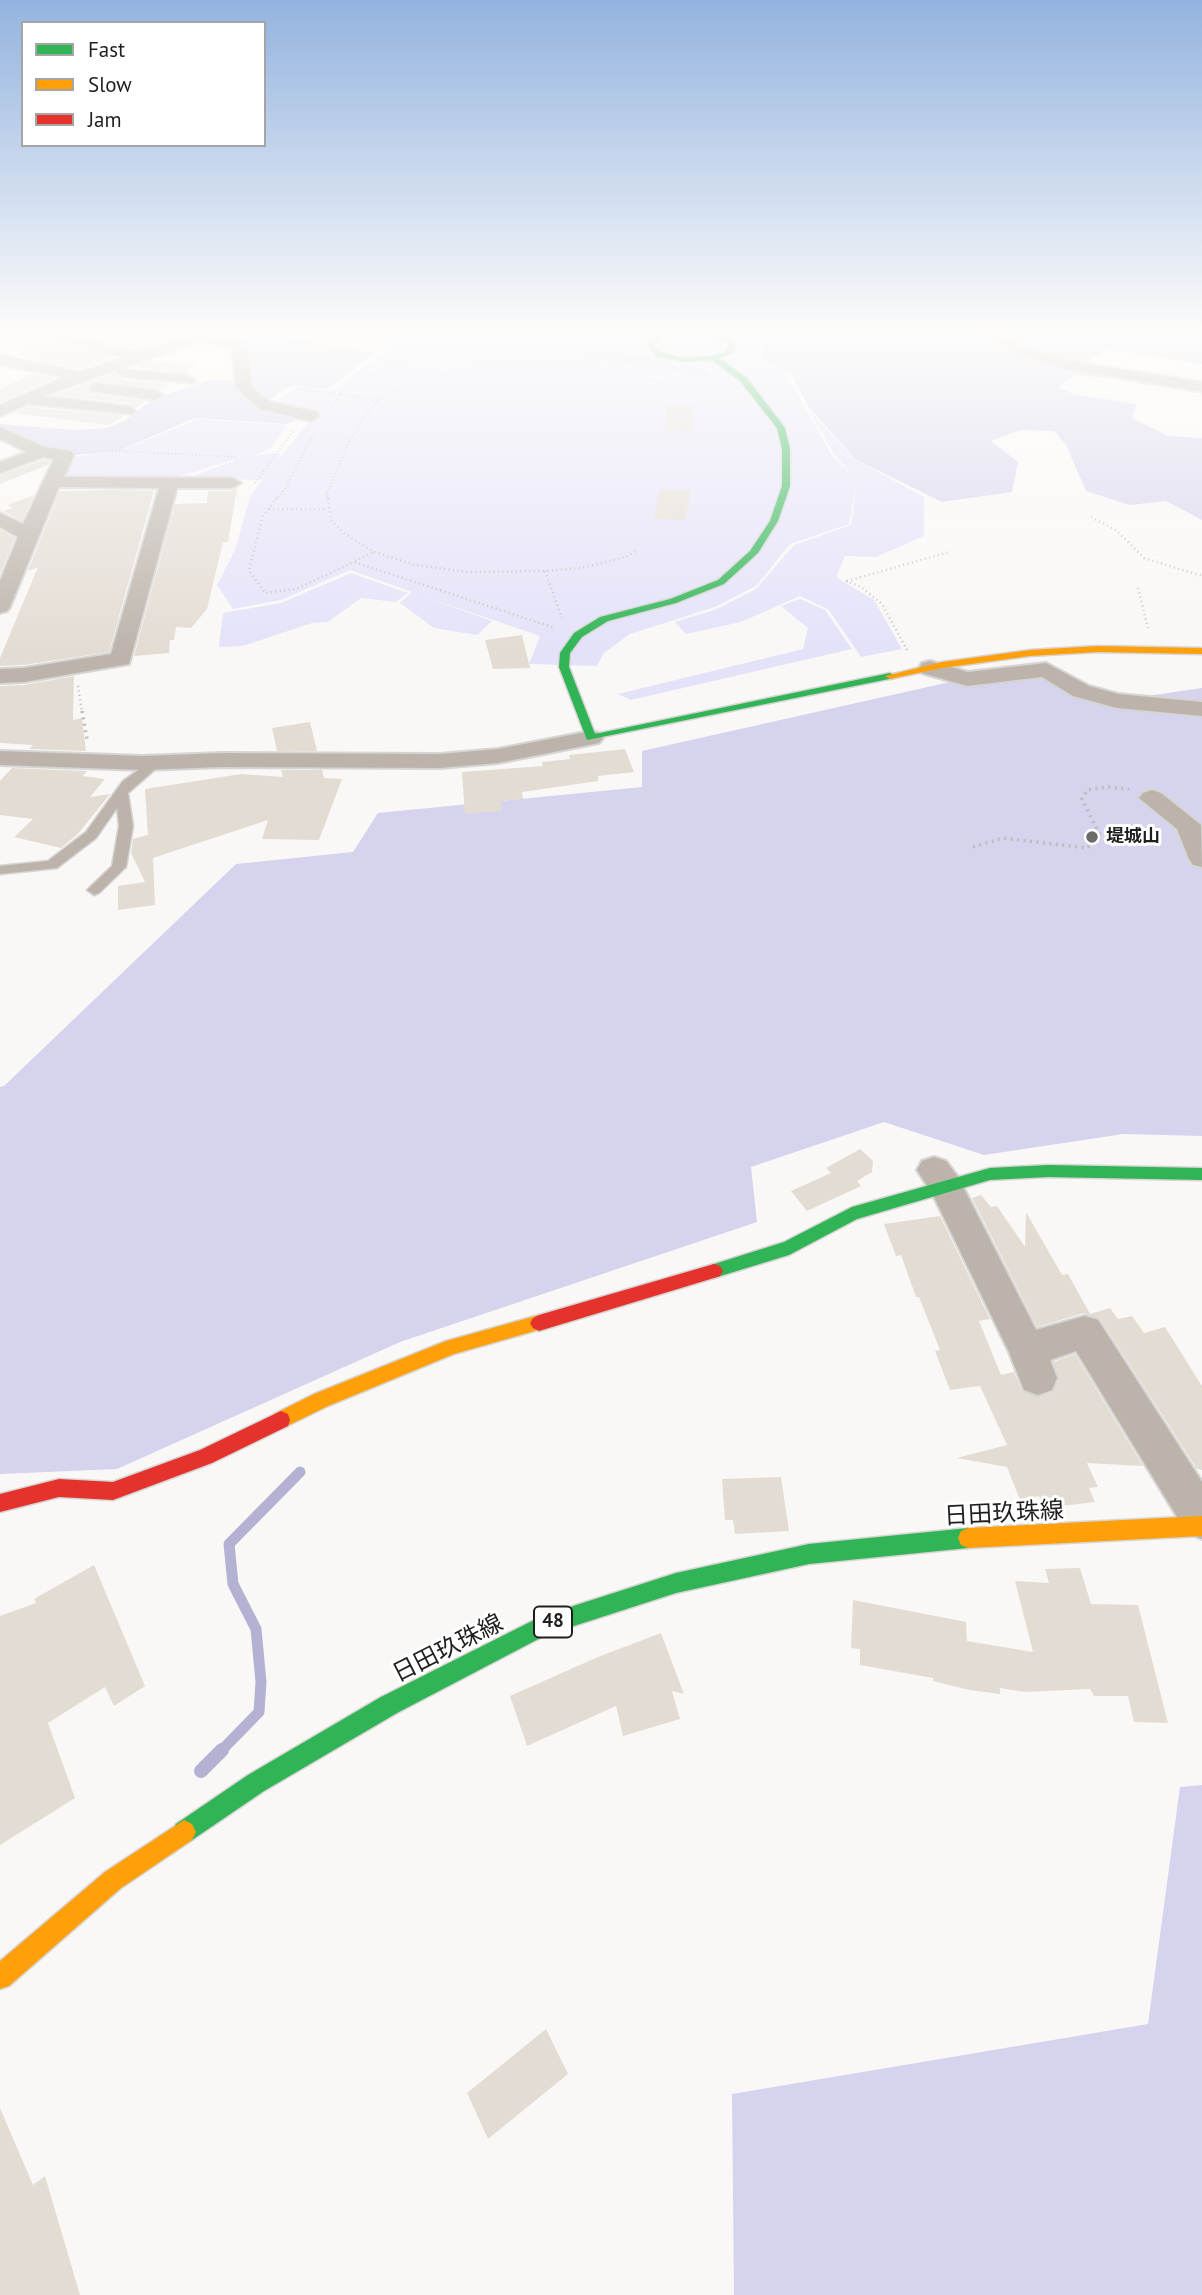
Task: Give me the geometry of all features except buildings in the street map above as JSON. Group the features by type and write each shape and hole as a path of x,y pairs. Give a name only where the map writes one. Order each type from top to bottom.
{"street":[{"path":"0,607 28,535 65,455 41,452 10,437"},
{"path":"591,738 564,667 565,653 578,635 604,619 673,601 720,582 753,553 774,521 786,486 786,449 783,437"},
{"path":"0,468 41,452"},
{"path":"54,482 232,483"},
{"path":"0,676 24,675 121,659 169,483"},
{"path":"0,519 28,535"},
{"path":"0,758 155,762 440,761 498,756 591,738 920,662 1098,649 1202,651"},
{"path":"920,662 967,679 1046,670 1081,691 1117,701 1202,709"},
{"path":"1152,798 1188,825 1202,859"},
{"path":"0,1503 59,1488 113,1491 125,1487 205,1457 321,1400 452,1347 789,1248 852,1214 940,1178 1048,1171 1202,1174"},
{"path":"940,1178 1032,1364 1085,1332 1202,1519"},
{"name":"日田玖珠線","path":"0,1977 113,1880 256,1783 389,1705 542,1626 676,1583 809,1554 937,1540 1202,1526"}],"lane":[{"path":"0,870 52,865 91,835 128,784 155,762"},
{"path":"94,891 119,867 126,826 122,793"}],"path":[{"path":"232,483 257,483 289,437"},
{"path":"310,437 285,488 264,516 249,570 264,593 296,589 374,552"},
{"path":"352,437 327,493 327,509 331,520 344,533 374,552 415,565 504,574 581,568 626,557 636,551"},
{"path":"65,455 121,451 236,457"},
{"path":"269,509 327,509"},
{"path":"1091,517 1117,531 1144,558 1202,576"},
{"path":"920,662 882,604 861,587 847,581 949,552"},
{"path":"354,562 566,632"},
{"path":"545,571 557,600"},
{"path":"1138,588 1149,636"},
{"path":"77,678 89,750"},
{"path":"973,847 1003,838 1087,848 1101,838 1082,799 1087,790 1108,787 1131,789 1152,798"}],"shaded area":[{"path":"25,437 150,437 120,450 77,455 45,448"},
{"path":"154,437 279,437 271,448 256,455 281,453 278,460 296,437 822,437 831,454 853,477 824,437 834,437 853,458 924,497 924,536 876,557 845,556 836,577 874,600 902,649 861,657 829,610 800,596 741,622 686,634 675,622 717,609 756,589 794,545 851,525 857,480 849,524 790,544 756,586 715,607 630,634 604,653 597,666 529,664 540,636 423,596 492,621 477,635 434,628 400,603 412,592 350,570 281,600 233,609 217,585 235,550 250,497 262,480 189,478 243,457 166,480 62,480 71,458 127,448"},
{"path":"836,437 1001,437 991,441 1018,462 1012,492 942,502 855,459"},
{"path":"1059,437 1202,438 1202,520 1166,501 1130,505 1086,491 1066,445"},
{"path":"351,573 408,593 396,602 361,598 328,622 312,623 243,646 219,647 223,613 281,603"},
{"path":"800,599 825,610 852,649 631,700 618,694 803,649 808,628 781,606"},
{"path":"1041,678 1099,703 1202,688 1202,1136 1123,1134 984,1155 884,1122 751,1167 757,1222 400,1342 117,1469 0,1474 0,1087 236,864 353,852 378,813 642,787 642,751 950,682"},
{"path":"1202,1785 1202,2295 734,2295 732,2094 1148,2024 1180,1787"}],"waterway":[{"path":"220,1752 259,1712 261,1682 256,1629 233,1584 229,1544 300,1472"},
{"path":"201,1771 220,1752"}],"traffic: fast":[{"path":"783,437 786,449 786,486 774,521 753,553 721,582 673,601 604,619 578,635 565,653 564,667 591,738 890,676"},
{"path":"714,1271 789,1248 852,1214 990,1174 1048,1171 1202,1174"},
{"path":"184,1832 256,1783 389,1705 542,1626 676,1583 809,1554 968,1538"}],"traffic: slow":[{"path":"890,676 942,665 1030,653 1098,649 1202,651"},
{"path":"281,1420 321,1400 452,1347 539,1323"},
{"path":"968,1538 1202,1526"},
{"path":"0,1977 113,1880 184,1832"}],"traffic: jam":[{"path":"539,1323 714,1271"},
{"path":"0,1503 59,1488 113,1491 205,1457 281,1420"}],"place":[{"name":"堤城山","path":"1092,837"}]}
